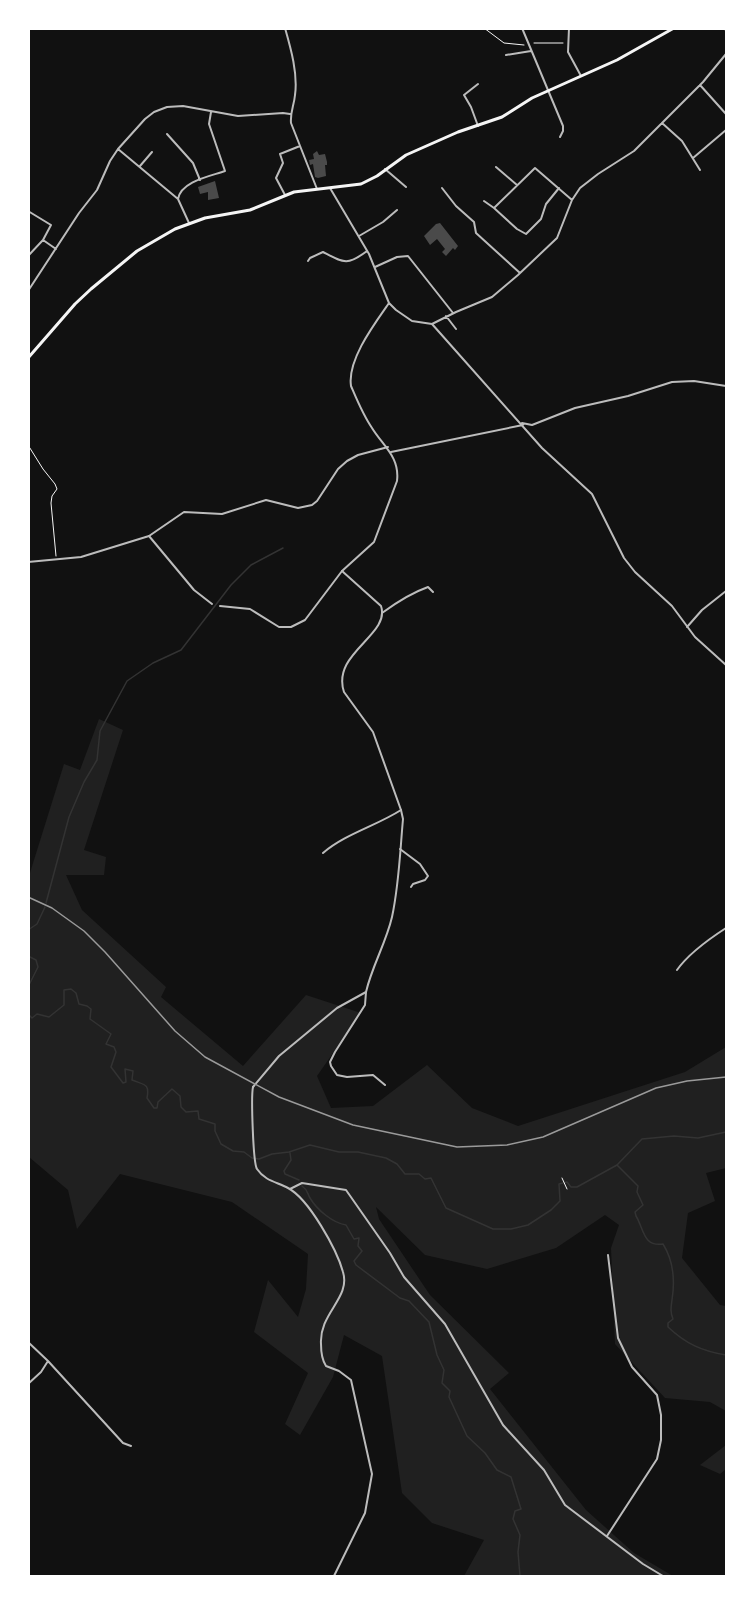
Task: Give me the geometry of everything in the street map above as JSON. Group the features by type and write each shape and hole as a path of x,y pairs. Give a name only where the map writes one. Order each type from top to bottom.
{"main road":[{"path":"28,356 75,304 137,251 176,229 208,217 250,210 285,195 361,184 406,155 458,132 502,117 674,28"}],"street":[{"path":"285,28 295,83 295,96 290,114 291,123 317,189"},
{"path":"522,28 563,126 561,137"},
{"path":"570,28 568,52 581,76"},
{"path":"506,55 531,51"},
{"path":"330,188 367,251 389,303 412,321 432,324 492,297 520,273 557,238 572,200 588,182 634,151 700,85 726,54"},
{"path":"478,84 464,96 478,126"},
{"path":"700,85 726,114"},
{"path":"28,291 97,190 118,149 145,119 160,109 183,106 238,116 290,114"},
{"path":"178,199 183,188 225,171 209,124 211,112"},
{"path":"662,123 682,141 700,170"},
{"path":"693,158 726,130"},
{"path":"167,134 193,163 200,180"},
{"path":"285,195 276,178 283,163 280,154 300,146"},
{"path":"118,149 178,199 189,223"},
{"path":"140,166 152,152"},
{"path":"496,166 517,185"},
{"path":"494,208 535,168 572,200"},
{"path":"385,169 406,187"},
{"path":"442,188 456,206 474,222 476,233 520,273"},
{"path":"484,201 517,230 526,234 541,219 546,204 560,188"},
{"path":"359,236 383,222 397,210"},
{"path":"28,211 51,225 43,240 28,256"},
{"path":"43,240 56,249"},
{"path":"308,261 323,252 336,260 349,262 367,251"},
{"path":"375,267 397,256 408,256 453,313"},
{"path":"149,536 194,590 212,604 254,610 279,627 291,627 305,620 342,571 371,545 379,532 395,488 398,476 397,465 388,447 369,424 351,386 350,377 364,342 389,303"},
{"path":"447,316 456,329"},
{"path":"432,324 549,454 592,494 624,558 672,606 695,637 726,665"},
{"path":"520,422 532,425 575,408 628,396 672,382 694,381 726,386"},
{"path":"391,452 524,425"},
{"path":"28,562 57,561 100,552 149,536 184,512 222,514 266,500 298,508 312,506 338,469 347,461 358,455 388,447"},
{"path":"342,571 376,600 381,606 382,613"},
{"path":"385,1085 373,1075 347,1077 337,1075 330,1066 335,1052 365,1005 374,963 392,919 403,819 373,732 344,692 341,678 346,663 371,633 382,613 417,590 428,586 433,592"},
{"path":"687,627 702,610 726,591"},
{"path":"323,853 348,837 378,824 401,810"},
{"path":"400,849 420,864 428,876 411,887"},
{"path":"677,970 705,943 726,928"},
{"path":"334,1576 365,1513 372,1474 365,1437 355,1407 352,1384 348,1376 326,1366 321,1351 322,1324 342,1294 344,1275 319,1221 290,1189 269,1180 259,1172 253,1153 253,1087 279,1056 337,1008 366,992"},
{"path":"290,1189 302,1183 346,1190 404,1277 445,1324 503,1425 544,1470 565,1505 663,1576"},
{"path":"607,1536 657,1459 661,1423 660,1403 657,1395 632,1367 618,1338 608,1255"},
{"path":"28,1342 123,1443 131,1446"},
{"path":"28,1384 41,1372 48,1361"}],"path":[{"path":"28,445 57,489 52,496 51,503 57,561"},
{"path":"562,1178 567,1189"}],"shaded area":[{"path":"99,719 123,730 84,850 106,857 104,875 66,875 82,910 166,987 161,997 243,1066 306,995 361,1013 317,1076 331,1108 373,1106 427,1065 472,1108 518,1126 685,1072 726,1047 726,1168 706,1173 715,1201 688,1213 682,1258 720,1305 726,1306 726,1411 710,1402 665,1398 615,1344 611,1248 619,1225 605,1215 556,1248 487,1269 425,1255 376,1207 379,1219 430,1295 509,1373 490,1389 586,1510 634,1553 673,1576 464,1576 484,1540 432,1523 402,1493 382,1356 344,1335 333,1377 300,1435 285,1424 308,1373 254,1332 268,1280 298,1317 306,1289 308,1254 232,1202 120,1174 77,1229 68,1190 29,1157 29,876 64,764 80,770"},
{"path":"726,1445 726,1469 720,1474 700,1465"}],"building":[{"path":"317,151 319,155 325,154 327,162 326,176 318,178 315,177 313,164 310,165 309,160 314,159 313,154"},
{"path":"215,181 219,198 208,200 208,192 200,194 198,187"},
{"path":"440,223 458,246 446,256 442,252 445,249 437,239 430,245 424,236"}],"waterway":[{"path":"46,903 69,817 84,782 97,760 100,731 127,681 153,663 181,650 231,585 251,565 283,548"},
{"path":"28,930 37,924 45,907"},
{"path":"28,956 36,960 38,967 28,987"},
{"path":"28,1014 32,1018 37,1014 49,1017 64,1005 64,990 71,989 76,993 79,1004 91,1009 90,1019 111,1034 106,1044 114,1047 116,1052 111,1067 123,1083 126,1082 125,1069 133,1071 132,1080 147,1087 147,1098 154,1108 157,1108 158,1102 172,1089 180,1096 181,1107 186,1112 198,1111 199,1119 215,1124 215,1131 221,1144 233,1151 244,1152 252,1158 259,1159 310,1145 339,1152 358,1152 386,1158 397,1164 405,1174 419,1174 425,1179 431,1178 446,1208 493,1229 511,1229 528,1225 560,1201 559,1184 567,1182 571,1187 577,1187 617,1165 642,1139 674,1136 698,1138 726,1132"},
{"path":"290,1153 291,1160 284,1171 285,1174 299,1180"},
{"path":"617,1165 638,1186 637,1192 643,1205 635,1212 645,1236 651,1243 663,1244 669,1257 673,1278 671,1309 673,1319 668,1323 668,1327 695,1346 726,1355"},
{"path":"302,1186 321,1211 336,1222 346,1225 354,1239 359,1238 358,1246 362,1251 354,1261 356,1265 400,1298 409,1301 429,1322 437,1355 444,1370 442,1383 450,1391 449,1397 467,1436 485,1453 497,1470 511,1477 521,1509 515,1511 513,1519 520,1535 518,1552 520,1576"}],"railway":[{"path":"28,897 52,908 84,931 175,1031 205,1057 279,1097 353,1125 457,1147 507,1145 543,1137 656,1088 687,1081 726,1077"}]}
